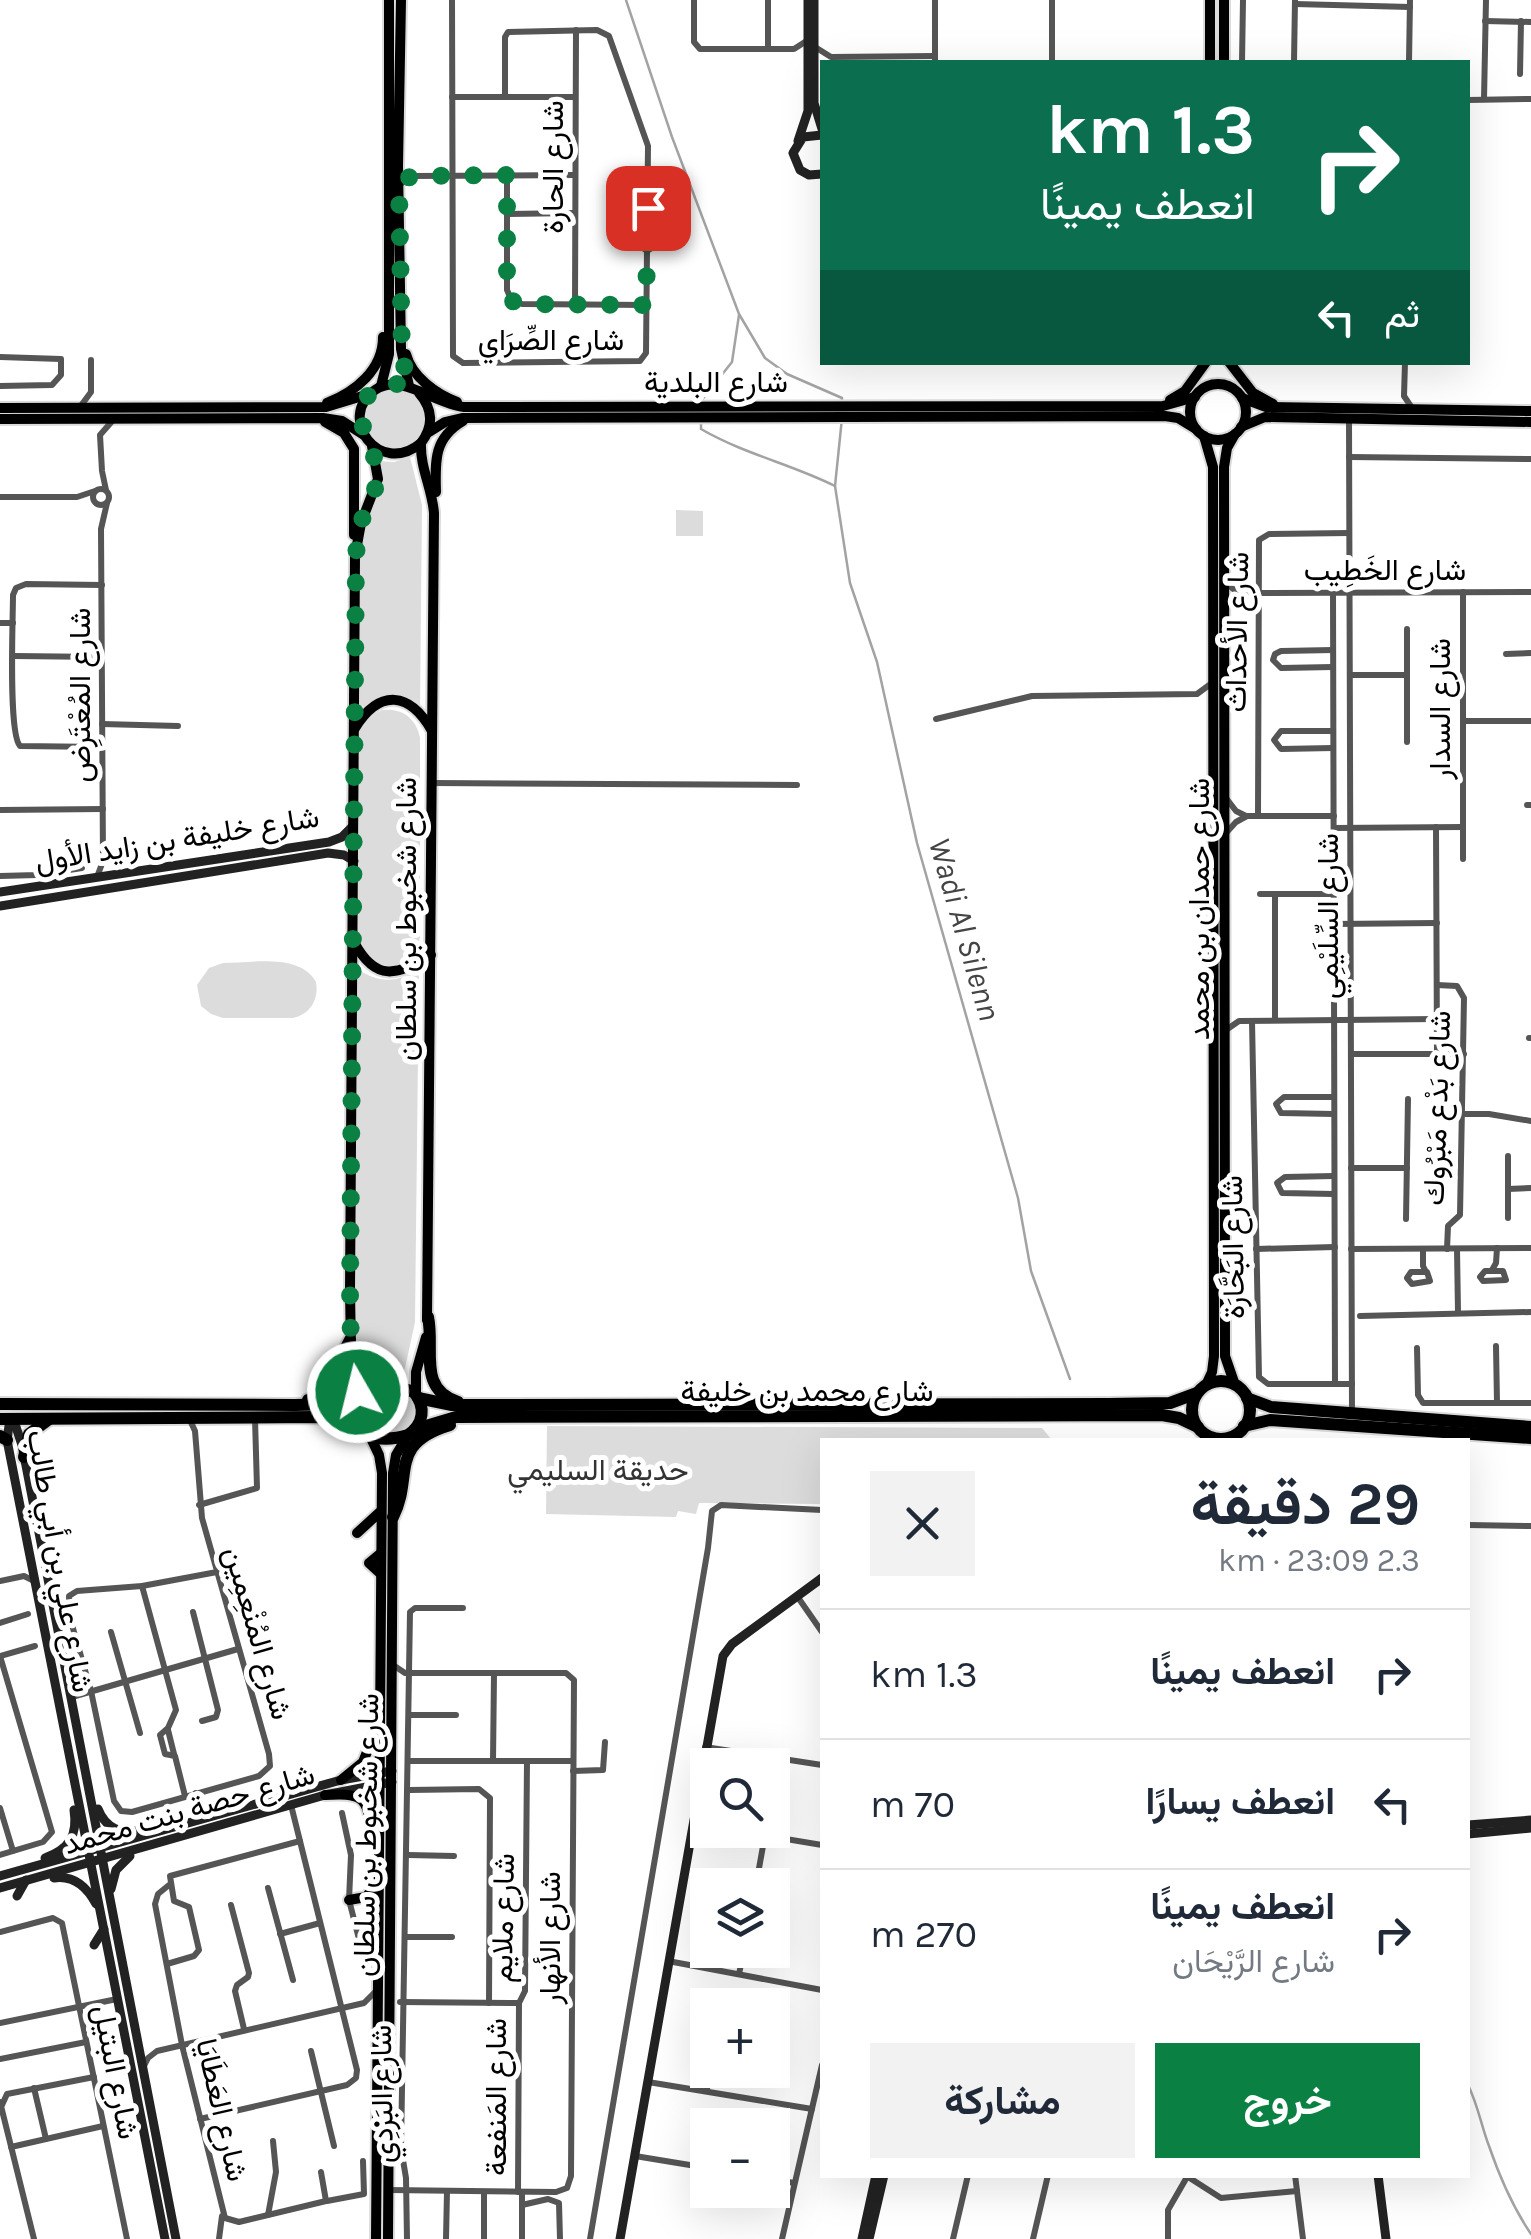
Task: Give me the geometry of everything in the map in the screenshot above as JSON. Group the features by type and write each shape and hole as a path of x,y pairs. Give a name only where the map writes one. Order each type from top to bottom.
{"highway":[{"path":"428,1317 429,1370 434,1384 447,1398 470,1405"},
{"path":"295,1406 324,1396 338,1384 350,1340"},
{"path":"1220,1438 1207,1435 1198,1427 1192,1410 1202,1389 1217,1381 1234,1385 1247,1398 1272,1407 1531,1426"},
{"path":"388,1384 408,1388 417,1396 422,1412 412,1432 389,1439 318,1417 5,1419 0,1405 334,1404 388,1384"},
{"name":"شارع محمد بن خليفة","path":"417,1396 446,1405 1108,1404 1170,1403 1202,1389"},
{"path":"357,1397 353,1411 357,1426"},
{"path":"1244,1426 1249,1416 1247,1398"},
{"path":"5,1419 17,1412 92,1410 102,1404"},
{"name":"شارع محمد بن خليفة","path":"412,1432 450,1418 487,1417 1162,1415 1198,1427"},
{"path":"387,1514 404,1465 419,1440 439,1428 487,1417"},
{"path":"24,1457 29,1434 49,1419"},
{"path":"1226,1438 1244,1426 1270,1420 1531,1438"}],"main road":[{"path":"381,386 389,354 389,0"},
{"path":"0,408 316,413 342,422 393,454 411,451 421,444 428,433 430,414 414,390 402,357 398,166 401,0"},
{"path":"811,0 815,109 820,125"},
{"path":"1210,0 1212,60"},
{"path":"1224,0 1224,60"},
{"path":"389,24 394,86 399,86"},
{"path":"811,43 807,117 794,153 797,166 809,175 820,174"},
{"path":"388,116 392,112 394,117 394,177 399,209"},
{"path":"798,141 820,132"},
{"path":"316,413 365,379 382,352 383,212 388,202"},
{"path":"400,258 406,356 410,366 440,394 470,412 448,431 437,448 434,512"},
{"path":"1141,405 1179,396 1205,365"},
{"path":"1208,365 1208,376 1190,410 1200,433 1216,440 1266,417 1531,422"},
{"path":"1228,365 1246,415 1238,430"},
{"path":"1229,365 1258,397 1284,407"},
{"path":"0,419 316,413 370,394 381,386 395,384 414,390"},
{"path":"1196,395 1220,384 1260,406 1531,411"},
{"name":"شارع البلدية","path":"414,390 470,412 819,412 1141,405 1176,404 1196,395"},
{"path":"368,440 361,413 370,394"},
{"name":"شارع البلدية","path":"874,411 1165,416 1178,418 1200,433"},
{"name":"شارع البلدية","path":"428,433 470,412"},
{"path":"316,413 344,432 354,449 356,556"},
{"name":"شارع حمدان بن محمد","path":"1234,1385 1225,1356 1224,461 1238,430"},
{"name":"شارع حمدان بن محمد","path":"1200,433 1213,467 1214,1364 1202,1389"},
{"name":"شارع شخبوط بن سلطان","path":"357,1397 350,1340 356,556 361,523 378,479 368,440"},
{"name":"شارع شخبوط بن سلطان","path":"417,1396 416,1372 428,1317 434,512 421,444"},
{"path":"355,728 372,707 395,700 417,709 432,732"},
{"name":"شارع خليفة بن زايد الأول","path":"0,892 334,841 354,824"},
{"path":"262,864 270,857 296,852 298,846"},
{"name":"شارع خليفة بن زايد الأول","path":"0,904 328,853 344,855 354,862"},
{"path":"84,892 88,884 163,872 176,864"},
{"path":"0,904 40,893 49,884 71,894"},
{"path":"353,942 368,964 388,972 404,970 431,955"},
{"name":"شارع علي بن أبي طالب","path":"5,1419 3,1438 37,1582 165,2239"},
{"name":"شارع علي بن أبي طالب","path":"5,1419 18,1430 24,1457 176,2239"},
{"name":"شارع شخبوط بن سلطان","path":"376,2239 381,1553 394,1464 412,1432"},
{"name":"شارع شخبوط بن سلطان","path":"370,1436 381,1465 387,1514 392,1665 388,2239"},
{"path":"357,1533 387,1514"},
{"path":"705,1747 723,1656 732,1644 820,1579"},
{"path":"380,1678 384,1695 384,1767 392,1758"},
{"path":"341,1780 368,1754 380,1708"},
{"path":"20,1871 60,1853 70,1842 76,1820 70,1788 72,1772"},
{"path":"86,1772 100,1816 112,1828 127,1832 169,1828"},
{"name":"شارع حصة بنت محمد","path":"2,1874 341,1780 392,1776"},
{"name":"شارع حصة بنت محمد","path":"0,1888 325,1796 377,1777"},
{"path":"325,1796 353,1794 365,1802 378,1855"},
{"path":"1470,1825 1531,1824"},
{"path":"1470,1834 1531,1824"},
{"path":"620,2239 690,1836"},
{"path":"118,1936 111,1890 116,1870 128,1856 159,1844"},
{"path":"17,1896 26,1880 59,1876 74,1880 90,1893 100,1909"},
{"path":"350,1902 366,1898 378,1883"},
{"path":"350,1902 368,1903 378,1913"},
{"path":"94,1945 104,1929"},
{"path":"868,2236 876,2178"},
{"path":"868,2236 883,2178"},
{"path":"1378,2178 1386,2239"}],"street":[{"name":"شارع الصِّرَاي","path":"452,0 452,347 458,362 638,362 646,354 646,137 609,36 600,30 576,30"},
{"path":"694,0 697,48 794,48 811,43 831,56 935,59 935,0"},
{"path":"768,0 768,49"},
{"path":"1052,0 1052,60"},
{"path":"1242,60 1243,0"},
{"path":"1484,98 1486,0"},
{"path":"1294,60 1295,2 1410,4 1410,60"},
{"path":"1486,21 1531,22"},
{"path":"1520,74 1521,22"},
{"path":"505,97 508,32 576,30"},
{"name":"شارع الحارة","path":"575,304 576,30"},
{"path":"794,48 808,58"},
{"path":"822,60 831,56"},
{"path":"814,72 820,63"},
{"path":"452,98 576,96"},
{"path":"1470,100 1531,100"},
{"path":"398,166 411,176"},
{"path":"507,175 510,299 522,304 646,305"},
{"path":"399,185 411,176 575,175"},
{"path":"507,214 575,213"},
{"path":"0,357 62,359 60,378 52,385 0,386"},
{"path":"79,408 91,392 91,360"},
{"path":"1404,365 1404,396 1414,409"},
{"path":"91,392 104,408"},
{"path":"1393,409 1404,396"},
{"name":"شارع السِّلَيْمِي","path":"1350,418 1352,1413"},
{"path":"76,497 106,490 100,435 86,419"},
{"path":"100,435 115,419"},
{"path":"1350,456 1531,459"},
{"path":"95,490 101,465"},
{"name":"شارع المُعْتَرِض","path":"95,490 101,530 102,584 103,861 97,877"},
{"name":"شارع المُعْتَرِض","path":"101,530 110,497 106,490"},
{"path":"0,497 76,497 107,503"},
{"name":"شارع الأحداث","path":"1258,816 1258,542 1263,535 1349,532"},
{"path":"1224,580 1238,593 1224,606"},
{"path":"102,584 21,585 14,593 14,736 18,744 102,747"},
{"name":"شارع السِّلَيْمِي","path":"1333,592 1335,1384"},
{"name":"شارع السدار","path":"1463,592 1463,859"},
{"name":"شارع الخَطِيب","path":"1238,593 1531,592"},
{"path":"0,623 14,623"},
{"path":"1407,628 1407,742"},
{"path":"1333,650 1281,651 1273,660 1281,668 1333,667"},
{"path":"1506,654 1531,653"},
{"path":"14,656 102,657"},
{"path":"1350,675 1407,675"},
{"path":"936,720 1032,696 1197,694 1212,683"},
{"path":"0,685 14,685"},
{"path":"1197,694 1212,707"},
{"path":"1333,697 1350,697"},
{"path":"1463,721 1531,721"},
{"path":"102,724 178,726"},
{"path":"1274,740 1281,731 1333,730"},
{"path":"1258,740 1274,740 1281,748 1333,748"},
{"path":"432,783 797,785"},
{"path":"1224,796 1236,811 1247,816 1334,816"},
{"path":"0,810 103,809"},
{"path":"1224,837 1247,816"},
{"path":"1436,827 1437,1054"},
{"path":"1334,828 1463,827"},
{"path":"103,861 115,874"},
{"path":"0,876 82,868"},
{"path":"1260,894 1334,894"},
{"path":"1275,894 1275,1020"},
{"path":"1334,924 1436,923"},
{"name":"شارع بَدْع مَبْرُوك","path":"1436,985 1454,986 1462,992 1464,1114 1460,1125 1460,1215 1448,1226 1447,1249"},
{"path":"1224,1009 1239,1020 1437,1019"},
{"path":"1224,1032 1239,1020"},
{"name":"شارع البَحَّارَة","path":"1252,1020 1260,1380 1268,1384 1352,1384"},
{"path":"1351,1054 1464,1054"},
{"path":"1334,1096 1284,1097 1276,1104 1281,1113 1334,1114"},
{"path":"1406,1220 1408,1099"},
{"path":"1464,1114 1531,1121"},
{"path":"1334,1146 1351,1145"},
{"path":"1508,1156 1508,1218"},
{"path":"1351,1168 1407,1168"},
{"path":"1334,1176 1285,1177 1277,1183 1282,1193 1334,1194"},
{"path":"1508,1189 1531,1188"},
{"path":"1256,1249 1335,1247"},
{"path":"1496,1248 1496,1268"},
{"path":"1351,1249 1531,1248"},
{"path":"1423,1249 1423,1270"},
{"path":"1457,1249 1458,1313"},
{"path":"1360,1316 1531,1312"},
{"path":"1496,1346 1497,1403"},
{"path":"1417,1348 1418,1395 1422,1403 1531,1403"},
{"path":"199,1505 256,1488 255,1417"},
{"name":"شارع المُنْعِمِين","path":"142,1586 77,1591 69,1600 70,1618 118,1809 132,1812 263,1774 270,1766 199,1505 196,1431 189,1418"},
{"path":"196,1431 206,1418"},
{"path":"590,2239 712,1511 721,1506 820,1510"},
{"path":"1470,1525 1531,1526"},
{"path":"19,1576 32,1558"},
{"path":"185,1796 174,1754 165,1754 160,1735 176,1710 142,1586 217,1572"},
{"path":"0,1582 19,1576 37,1582"},
{"path":"797,1596 820,1629"},
{"name":"شارع البَرْدِي","path":"406,2239 401,2148 411,1610 462,1608"},
{"path":"193,1612 218,1710 216,1718 202,1721"},
{"path":"0,1623 28,1614"},
{"path":"110,1632 140,1733"},
{"path":"0,1855 47,1841 52,1828 0,1656 36,1646"},
{"path":"72,1697 238,1650"},
{"name":"شارع الأنهار","path":"389,2190 520,2192 567,2188 573,1771 572,1677 566,1673 408,1672 392,1665"},
{"path":"392,1681 408,1672"},
{"path":"493,1761 494,1674"},
{"path":"410,1715 456,1715"},
{"path":"573,1771 603,1770 606,1742"},
{"path":"705,1747 820,1765"},
{"path":"409,1761 573,1762"},
{"name":"شارع ملايم","path":"389,2002 519,2002 525,1991 527,1761"},
{"path":"409,1790 479,1789 490,1798 489,2003"},
{"path":"196,1793 203,1818"},
{"path":"200,2119 352,2084 357,2074 291,1806"},
{"path":"0,1808 13,1850"},
{"path":"342,1813 351,1860 350,1902 359,1939"},
{"path":"790,1839 820,1845"},
{"path":"168,1964 194,1956 198,1950 189,1907 174,1901 168,1877 300,1842"},
{"path":"408,1856 454,1856"},
{"name":"شارع العَطَايَا","path":"169,1885 156,1900 182,2045 223,2214 235,2222 364,2194 363,2161"},
{"path":"268,1888 293,1980"},
{"path":"232,1906 249,1972 246,1980 237,1985 235,1994 244,2029"},
{"name":"شارع البتيل","path":"0,1932 53,1918 62,1924 127,2239"},
{"path":"280,1934 320,1924"},
{"path":"405,1937 452,1937"},
{"path":"668,1962 820,1990"},
{"path":"740,1974 741,1968"},
{"path":"364,2003 378,1986"},
{"path":"0,2024 117,1999"},
{"name":"شارع المَنفعة","path":"519,2002 522,2239"},
{"path":"143,2070 148,2058 157,2051 244,2029 364,2003 378,2012"},
{"path":"0,2059 86,2042"},
{"path":"139,2044 157,2051"},
{"path":"310,2051 334,2146"},
{"path":"782,2239 820,2074"},
{"path":"34,2239 1,2104 7,2094 94,2077"},
{"path":"647,2082 812,2109"},
{"path":"34,2088 46,2139"},
{"path":"11,2147 104,2126"},
{"path":"268,2215 276,2172 273,2140"},
{"path":"634,2156 690,2165"},
{"path":"322,2172 326,2201"},
{"path":"954,2239 967,2178"},
{"path":"1033,2239 1047,2178"},
{"path":"1168,2239 1168,2210 1185,2178"},
{"path":"1189,2178 1222,2198 1297,2191"},
{"path":"1295,2178 1303,2239"},
{"path":"790,2181 794,2182"},
{"path":"446,2239 447,2191"},
{"path":"484,2192 484,2239"},
{"path":"522,2206 548,2199 559,2203 560,2239"},
{"path":"218,2239 223,2214"}],"green space":[{"path":"396,389 417,398 426,419 417,440 396,449 375,440 366,419 375,398"},
{"path":"410,457 422,505 420,709 382,697 357,709 357,545 371,502 376,461 394,462"},
{"path":"676,510 703,511 703,536 676,536"},
{"path":"382,710 407,716 420,738 420,938 406,961 379,967 357,948 358,733 364,720"},
{"path":"274,962 299,967 316,982 315,1000 309,1010 293,1018 223,1018 211,1014 201,1006 197,985 209,968 223,963"},
{"path":"356,968 388,980 419,968 415,1322 402,1382 357,1383 352,1356"},
{"path":"380,1388 412,1394 419,1416 406,1432 370,1433 356,1413 358,1401"},
{"name":"حديقة السليمي","path":"547,1426 1042,1428 1050,1438 820,1438 820,1504 699,1503 696,1514 678,1511 676,1517 546,1514"}],"waterway":[{"name":"Wadi Al Silenn","path":"626,0 672,137 739,314 765,358 787,374 842,400"},
{"name":"Wadi Al Silenn","path":"701,401 732,362 739,315"},
{"name":"Wadi Al Silenn","path":"842,418 835,486 850,583 877,662 917,843 1018,1198 1031,1271 1070,1379"},
{"name":"Wadi Al Silenn","path":"701,424 701,429 717,438 835,486"},
{"path":"1470,2090 1502,2181 1531,2234"}],"route":[{"path":"358,1392 351,1350 350,1291 356,556 358,533 378,479 374,450 361,428 363,406 381,386 409,386 402,357 399,185 411,176 507,175 507,292 517,304 646,305 648,208"}]}
